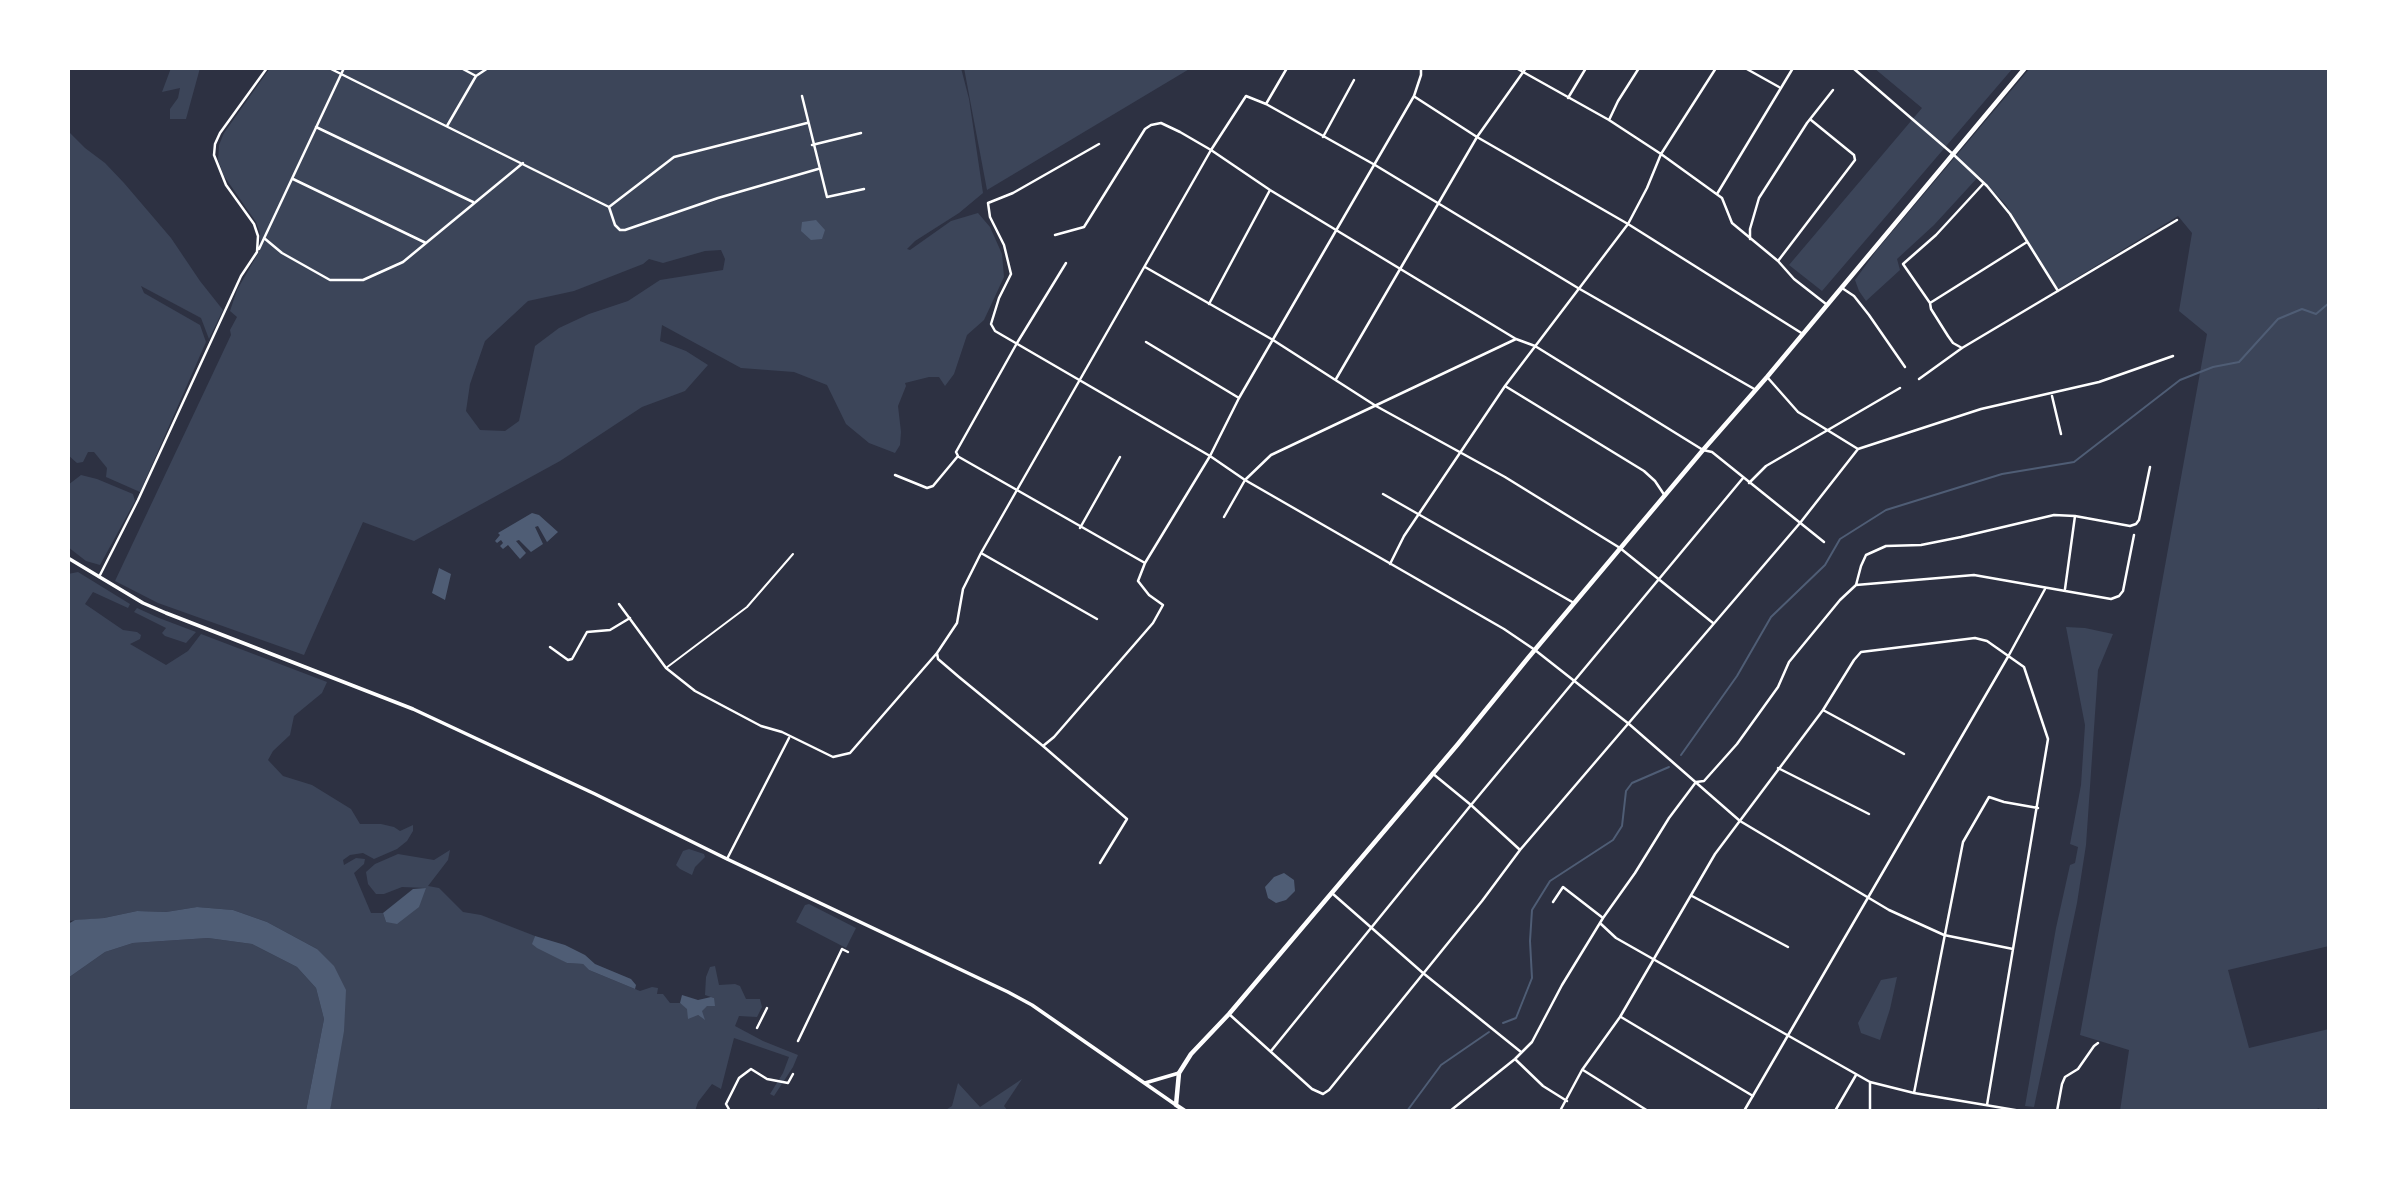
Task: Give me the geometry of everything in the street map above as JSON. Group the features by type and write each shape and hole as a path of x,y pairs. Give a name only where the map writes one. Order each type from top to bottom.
{"main road":[{"path":"1185,1111 1176,1105 1179,1073 1191,1054 1229,1014 1620,548 1804,334 2025,68"}],"street":[{"path":"257,252 258,236 254,224 226,185 214,155 220,133 267,68"},
{"path":"329,68 609,207 615,225 620,230 818,169"},
{"path":"99,577 138,500 241,276 264,238 344,68"},
{"path":"461,68 476,76"},
{"path":"447,126 476,76 488,68"},
{"path":"1266,104 1287,68"},
{"path":"1516,68 1609,120 1717,194 1722,198 1732,222 1778,261 1794,279 1828,305"},
{"path":"1336,379 1477,137 1526,68"},
{"path":"1568,99 1586,68"},
{"path":"1609,120 1639,68"},
{"path":"1390,565 1404,536 1505,386 1628,224 1661,154 1716,68"},
{"path":"1745,68 1780,88"},
{"path":"1717,194 1793,68"},
{"path":"1853,68 1984,183 2010,215 2057,291"},
{"path":"1043,746 1054,737 1153,623 1163,604 1149,594 1138,581 1144,563 1210,456 1239,398 1414,96 1422,69"},
{"path":"1324,137 1354,80"},
{"path":"1750,239 1750,229 1759,198 1807,123 1833,90"},
{"path":"802,96 827,198 864,189"},
{"path":"620,604 666,668 695,691 742,716 833,757 849,753 937,653 957,623 963,589 981,553 1211,150 1246,96 1266,104 1375,165 1578,288 1756,390"},
{"path":"1414,96 1477,137 1628,224 1804,334"},
{"path":"1778,261 1855,160 1854,155 1811,120"},
{"path":"609,207 674,157 807,123"},
{"path":"1055,235 1084,227 1145,129 1161,123 1211,150 1270,190 1516,339 1535,346 1703,450 1712,452 1824,542"},
{"path":"316,127 473,202"},
{"path":"812,145 861,133"},
{"path":"1099,144 1013,193 988,202 990,217 1004,245 1011,274 999,298 991,324 995,331 1390,565 1504,629 1629,724 1740,821 1889,910 1944,935 2013,949"},
{"path":"264,238 282,253 330,280 363,280 403,262 523,163"},
{"path":"292,178 426,243"},
{"path":"1962,348 1948,337 1930,303 1903,264 1936,235 1984,183"},
{"path":"1209,304 1270,190"},
{"path":"1919,379 1962,348 2177,219"},
{"path":"1930,303 2027,243"},
{"path":"1066,263 1017,343 956,452 958,457 1144,563"},
{"path":"1145,267 1273,340 1377,406 1505,477 1620,548 1714,624"},
{"path":"1842,288 1854,296 1905,367"},
{"path":"1224,517 1245,480 1271,455 1516,339"},
{"path":"1146,342 1239,398"},
{"path":"1229,1014 1312,1089 1323,1094 1329,1090 1520,850 1800,523 1858,449 1981,409 2099,382 2173,356"},
{"path":"1767,377 1798,412 1858,449"},
{"path":"1505,386 1644,471 1656,481 1665,496"},
{"path":"1749,483 1766,466 1900,388"},
{"path":"2052,394 2060,434"},
{"path":"895,475 927,488 933,486 958,457"},
{"path":"1080,528 1120,457"},
{"path":"1451,1111 1532,1042 1562,985 1669,818 1696,782 1704,781 1737,744 1778,687 1788,662 1856,584 1866,555 1886,546 1921,545 2054,515 2130,526 2136,524 2150,467"},
{"path":"1271,1051 1371,926 1743,478"},
{"path":"1383,494 1574,604"},
{"path":"2065,590 2075,516"},
{"path":"1856,584 1974,575 2112,599 2123,591 2134,535"},
{"path":"981,553 1097,619"},
{"path":"68,558 143,603 413,709 1032,1005 1176,1105"},
{"path":"1744,1111 2045,589"},
{"path":"550,648 568,660 572,659 587,632 610,631 630,618"},
{"path":"1560,1111 1582,1070 1620,1017 1715,854 1823,710 1861,652 1975,638 1987,641 2024,667 2048,739 1987,1105"},
{"path":"937,653 939,659 949,668 1127,819 1100,863"},
{"path":"1823,710 1904,754"},
{"path":"727,859 789,738"},
{"path":"1779,768 1870,814"},
{"path":"1432,773 1520,850"},
{"path":"1914,1093 1963,842 1989,797 2038,808"},
{"path":"1553,902 1563,887 1603,918"},
{"path":"1331,892 1423,973 1521,1052"},
{"path":"1692,896 1788,947"},
{"path":"1601,924 1616,938 1870,1082 1914,1093 2021,1111"},
{"path":"798,1041 842,949 848,952"},
{"path":"757,1028 767,1008"},
{"path":"1620,1017 1753,1096"},
{"path":"2057,1111 2065,1077 2078,1069 2098,1043"},
{"path":"1515,1059 1543,1086 1567,1101"},
{"path":"730,1111 726,1104 739,1078 751,1069 768,1079 788,1083 793,1074"},
{"path":"1582,1070 1648,1111"},
{"path":"1144,1083 1179,1073"},
{"path":"1835,1111 1856,1075"},
{"path":"1870,1082 1870,1111"}],"lane":[{"path":"666,668 747,607 793,554"}],"shaded area":[{"path":"171,68 200,68 186,119 170,119 170,109 178,98 180,88 162,92"},
{"path":"270,68 961,68 969,99 983,193 907,249 910,250 951,221 978,213 990,227 1002,254 1004,277 984,320 967,335 954,374 945,386 939,377 905,383 898,406 900,445 895,453 869,443 846,424 827,385 794,372 741,368 662,325 660,341 686,351 708,365 685,391 642,407 560,461 414,541 363,522 304,655 158,603 115,581 231,335 230,330 237,317 230,311 237,290 260,250 260,233 256,222 224,176 218,160 219,145 224,133","holes":["721,250 725,259 723,270 660,280 628,301 589,314 559,328 535,346 519,421 505,431 480,430 466,411 470,384 485,341 528,301 574,291 643,264 649,259 663,263 705,251"]},
{"path":"964,68 1191,68 987,190"},
{"path":"1874,68 2013,68 1822,291 1789,265 1922,108"},
{"path":"2030,68 2329,68 2329,946 2228,970 2249,1048 2329,1029 2329,1111 2320,1111 2319,1108 2312,1111 2120,1111 2129,1050 2080,1035 2207,334 2179,311 2192,233 2178,216 2058,289 2006,205 1979,176 1934,225 1897,259 1900,270 1866,301 1855,280 1876,251"},
{"path":"68,131 124,183 171,238 223,310 209,339 201,318 141,286 144,293 200,325 206,342 140,492 106,477 107,468 94,452 88,452 83,462 77,463 68,455"},
{"path":"816,220 825,230 822,239 811,240 801,231 802,222"},
{"path":"81,475 133,494 135,501 100,565 86,561 68,547 68,485"},
{"path":"532,513 539,515 558,532 547,542 538,526 535,527 543,544 531,552 519,540 516,541 526,553 520,559 508,545 503,549 500,546 503,543 501,540 497,543 495,541 500,535 498,533"},
{"path":"439,568 451,574 445,600 432,593"},
{"path":"78,572 130,604 128,608 93,592 85,604 123,630 141,635 140,639 130,644 166,665 188,651 201,634 327,682 322,693 294,716 290,735 273,751 268,760 283,776 312,785 351,809 360,824 381,824 400,831 413,825 413,831 407,841 397,849 374,859 363,853 350,855 343,860 344,865 356,858 365,859 364,864 354,873 371,913 383,913 386,922 426,888 402,887 376,894 368,884 366,872 375,864 398,854 434,860 450,850 448,860 428,886 439,888 463,912 481,915 535,936 533,943 567,963 583,964 589,970 640,991 658,988 657,994 663,994 670,1003 680,1003 704,1019 701,1011 714,998 705,995 706,977 710,967 715,966 719,985 735,984 740,986 746,999 760,999 762,1007 757,1017 739,1016 735,1026 798,1055 774,1096 770,1094 789,1057 734,1038 721,1089 712,1084 698,1102 695,1111 330,1111 332,1095 317,949 267,922 233,910 197,907 166,912 137,911 104,918 68,921 68,574"},
{"path":"137,608 196,632 186,643 165,636 162,633 166,628 134,612"},
{"path":"2066,627 2113,634 2098,670 2086,845 2077,903 2034,1107 2025,1106 2056,928 2070,865 2075,863 2078,847 2070,844 2081,785 2085,725"},
{"path":"689,849 704,854 705,857 695,867 692,875 676,865 683,851"},
{"path":"1284,873 1294,880 1295,891 1286,900 1276,903 1268,898 1265,887 1274,877"},
{"path":"426,888 419,907 397,924 386,922 383,913 413,889"},
{"path":"809,904 856,928 846,948 796,922 805,905"},
{"path":"197,907 233,910 267,922 317,949 334,966 346,990 344,1031 330,1111 306,1111 324,1019 316,988 297,967 252,944 208,938 133,943 105,952 68,978 68,924 75,920 104,918 137,911 166,912"},
{"path":"535,936 565,945 585,955 595,964 631,979 636,985 635,989 589,970 583,964 567,963 537,948 532,944"},
{"path":"208,938 252,944 297,967 316,988 324,1019 306,1111 68,1111 68,978 105,952 133,943"},
{"path":"1897,977 1880,1040 1861,1033 1858,1023 1881,980"},
{"path":"682,995 698,1000 714,998 715,1006 707,1006 702,1011 705,1020 698,1015 688,1019 687,1009 680,1003"},
{"path":"1022,1079 1004,1106 1008,1111 944,1111 952,1106 958,1083 980,1107"}],"waterway":[{"path":"1681,755 1737,676 1771,617 1825,565 1840,539 1886,510 2002,474 2074,462 2180,380 2213,367 2239,362 2278,319 2302,309 2316,314 2329,303"},
{"path":"1503,1023 1516,1018 1532,978 1532,910 1550,881 1613,840 1622,826 1626,791 1632,783 1669,767"},
{"path":"1407,1111 1441,1065 1489,1032"}]}
